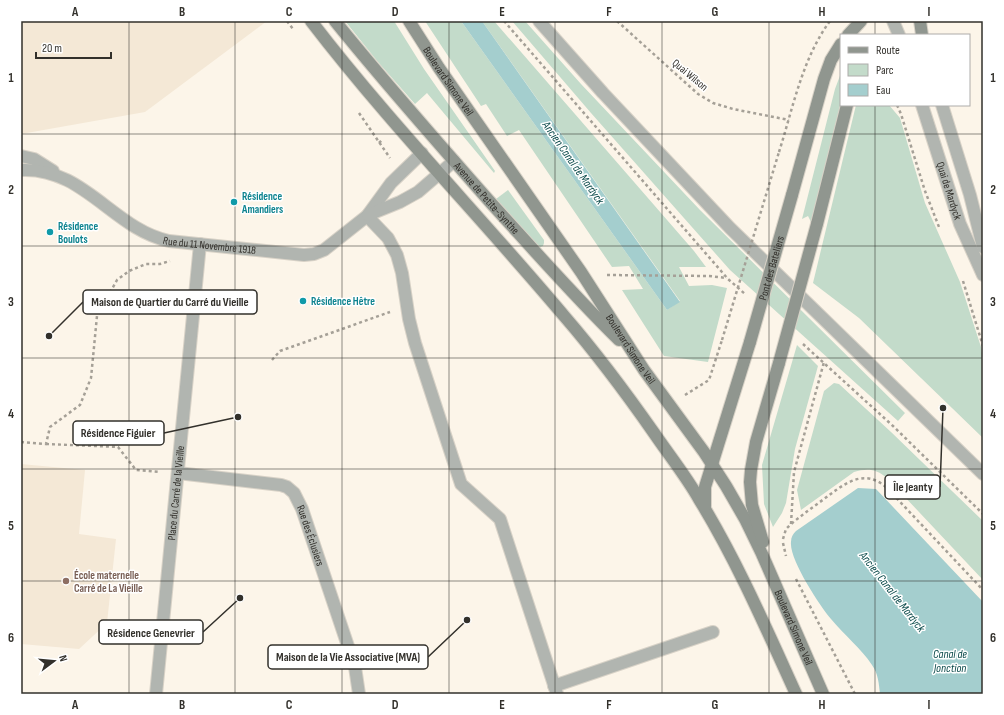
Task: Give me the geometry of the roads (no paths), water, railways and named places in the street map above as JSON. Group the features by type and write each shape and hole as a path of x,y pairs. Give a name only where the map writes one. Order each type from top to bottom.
{"main road":[{"path":"311,21 352,73 566,317 642,416 686,478 706,511 747,588 796,694"},
{"name":"Avenue de Petite-Synthe","path":"335,21 454,162 564,284 622,342 644,370"},
{"name":"Boulevard Simone Veil","path":"408,21 581,272 644,370 711,464 745,519 774,580 823,694"},
{"path":"849,34 861,21"},
{"path":"920,21 922,34"},
{"name":"Pont des Bateliers","path":"706,511 704,487 750,342 824,79 831,60 840,46"},
{"path":"774,580 753,510 750,482 756,442 817,224 847,106"}],"street":[{"path":"539,21 624,115 730,228 983,474"},
{"path":"893,21 899,34"},
{"name":"Quai de Mardyck","path":"922,106 960,224 983,275"},
{"name":"Quai de Mardyck","path":"942,106 971,200 983,247"},
{"name":"Rue du 11 Novembre 1918","path":"367,216 391,183 422,153"},
{"name":"Rue du 11 Novembre 1918","path":"21,156 44,164 150,235 169,241 294,254 314,254 331,245 367,216 409,197 454,162"},
{"name":"Rue du 11 Novembre 1918","path":"21,170 44,171 59,175"},
{"path":"367,216 388,238 397,255 404,283 415,343 461,484 500,519 556,690 713,632"},
{"name":"Place du Carré de la Vieille","path":"156,694 200,244"},
{"name":"Rue des Éclusiers","path":"178,473 281,485 294,492 302,509 316,548 355,667 359,694"}],"water":[{"name":"Ancien Canal de Mardyck","path":"461,21 482,21 680,302 667,310"},
{"path":"858,488 876,489 983,602 983,694 880,694 879,683 874,668 863,653 831,619 806,582 792,550 791,542 793,534"}],"place":[{"name":"Résidence Amandiers","path":"234,202"},
{"name":"Résidence Boulots","path":"50,232"},
{"name":"Résidence Hêtre","path":"303,301"},
{"name":"Maison de Quartier du Carré du Vieille","path":"49,336"},
{"name":"Île Jeanty","path":"943,408"},
{"name":"Résidence Figuier","path":"238,417"},
{"name":"École maternelle Carré de La Vieille","path":"66,581"},
{"name":"Résidence Genevrier","path":"240,598"},
{"name":"Maison de la Vie Associative (MVA)","path":"467,620"}],"water label":[{"name":"Canal de Jonction","path":"950,661"}]}
